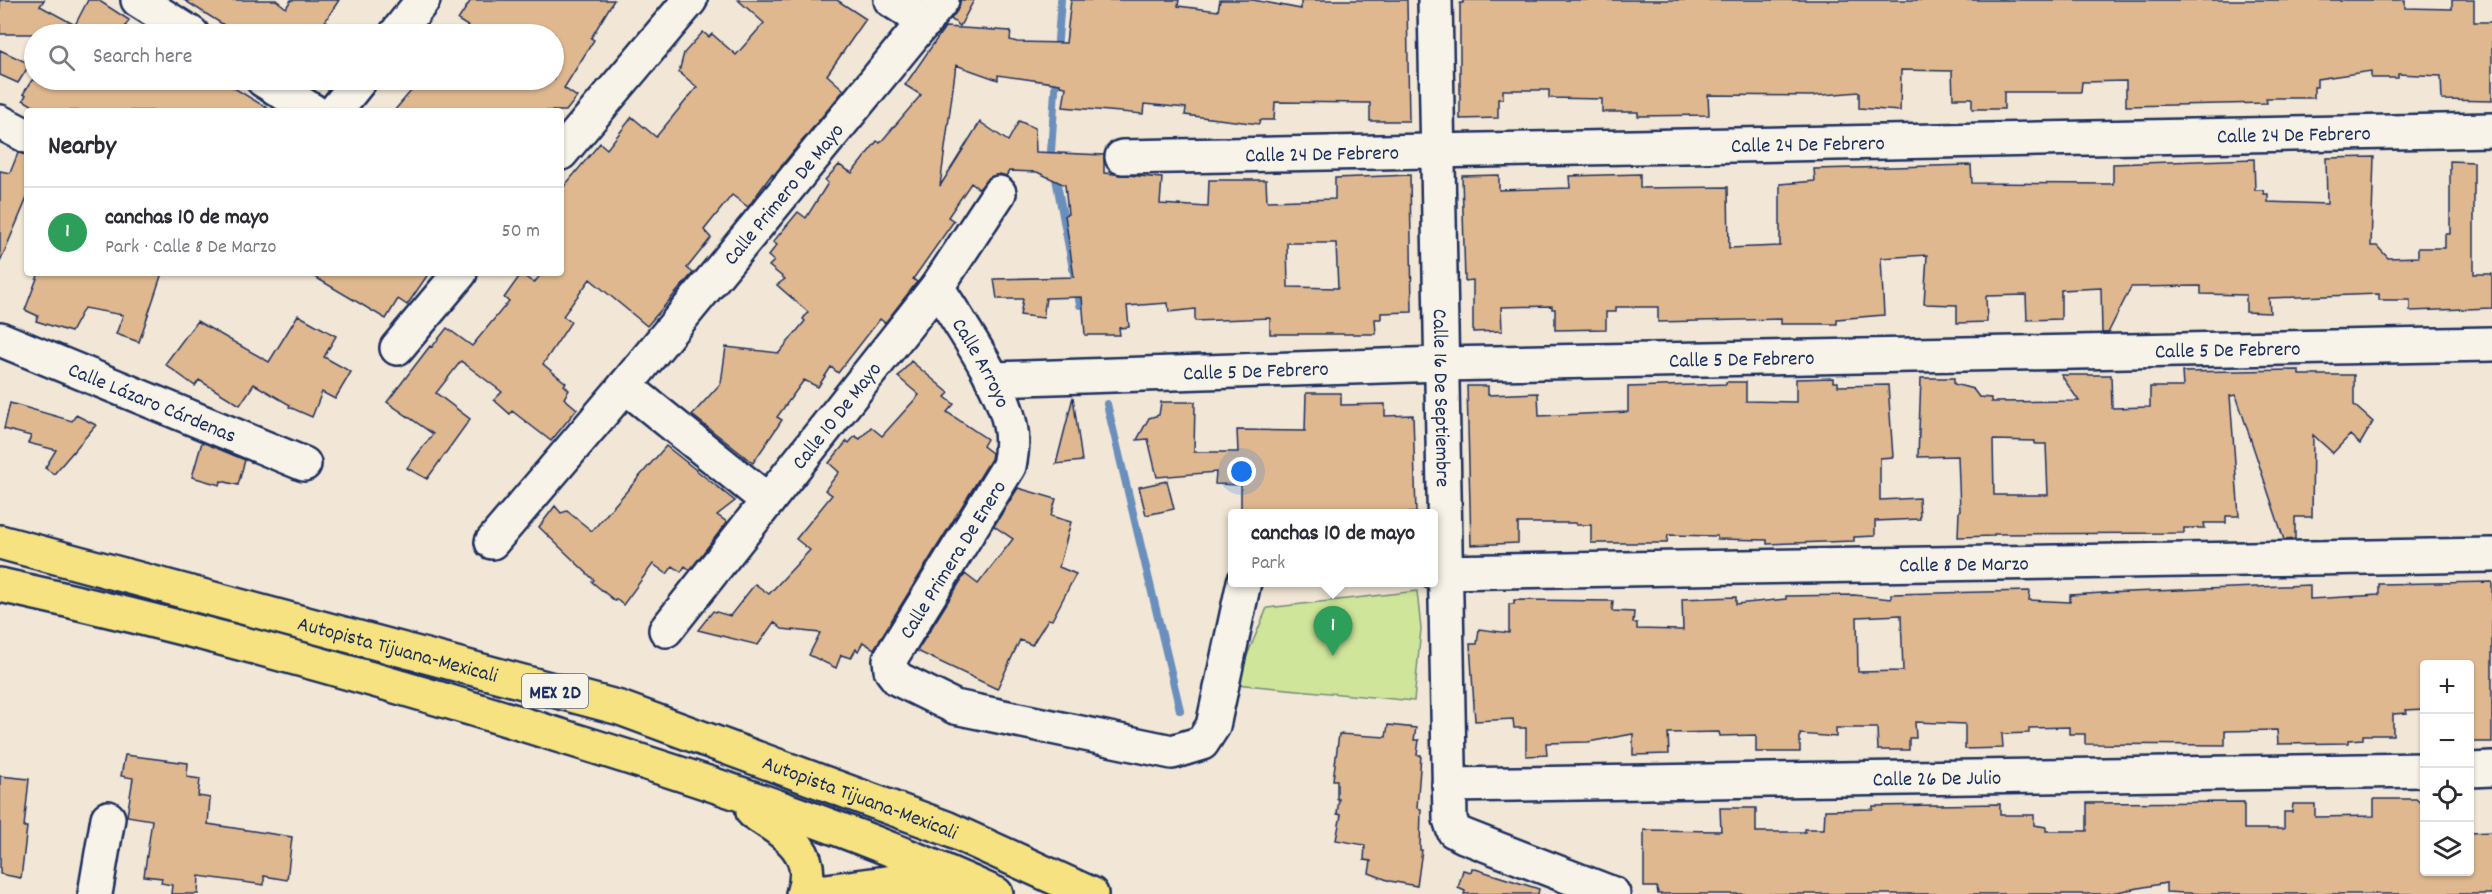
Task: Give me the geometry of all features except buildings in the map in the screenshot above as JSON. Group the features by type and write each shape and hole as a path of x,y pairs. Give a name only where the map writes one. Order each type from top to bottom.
{"highway":[{"name":"Autopista Tijuana-Mexicali","path":"0,542 620,708 946,828 1091,894"},
{"name":"Autopista Tijuana-Mexicali","path":"0,585 294,657 478,710 706,782 838,829 984,889"},
{"path":"706,782 789,836 807,864 807,882 802,894"},
{"path":"819,894 826,891 901,881 984,889"}],"street":[{"path":"138,0 176,24"},
{"path":"404,24 423,0"},
{"path":"564,149 690,0"},
{"path":"891,0 933,11"},
{"name":"Calle 16 De Septiembre","path":"1435,0 1441,364 1439,572 1450,819 1454,831 1464,836 1613,894"},
{"name":"Calle Primero De Mayo","path":"492,542 625,386 933,11"},
{"path":"279,90 308,108"},
{"path":"337,108 352,90"},
{"path":"0,122 24,134"},
{"name":"Calle 24 De Febrero","path":"1122,157 2492,130"},
{"name":"Calle 10 De Mayo","path":"666,630 937,287 999,193"},
{"path":"397,348 457,276"},
{"name":"Calle Arroyo","path":"937,287 992,379 1010,423 1013,446"},
{"name":"Calle Lázaro Cárdenas","path":"0,339 304,464"},
{"name":"Calle 5 De Febrero","path":"992,379 1441,364 2492,344"},
{"path":"625,386 768,501"},
{"name":"Calle Primera De Enero","path":"1013,446 1009,466 890,659 891,670 898,679 956,707 1172,752 1202,743 1213,726 1243,587"},
{"name":"Calle 8 De Marzo","path":"1439,572 2492,555"},
{"path":"2474,770 2492,769"},
{"name":"Calle 26 De Julio","path":"1449,785 2420,770"},
{"path":"95,894 108,818"}],"green space":[{"path":"1417,591 1421,629 1414,701 1235,684 1267,608"}],"waterway":[{"path":"1057,52 1061,0"},
{"path":"1056,75 1051,152 1074,274"},
{"path":"1077,289 1080,305"},
{"path":"1107,404 1180,710"}],"place":[{"name":"canchas 10 de mayo","path":"1333,656"}]}
